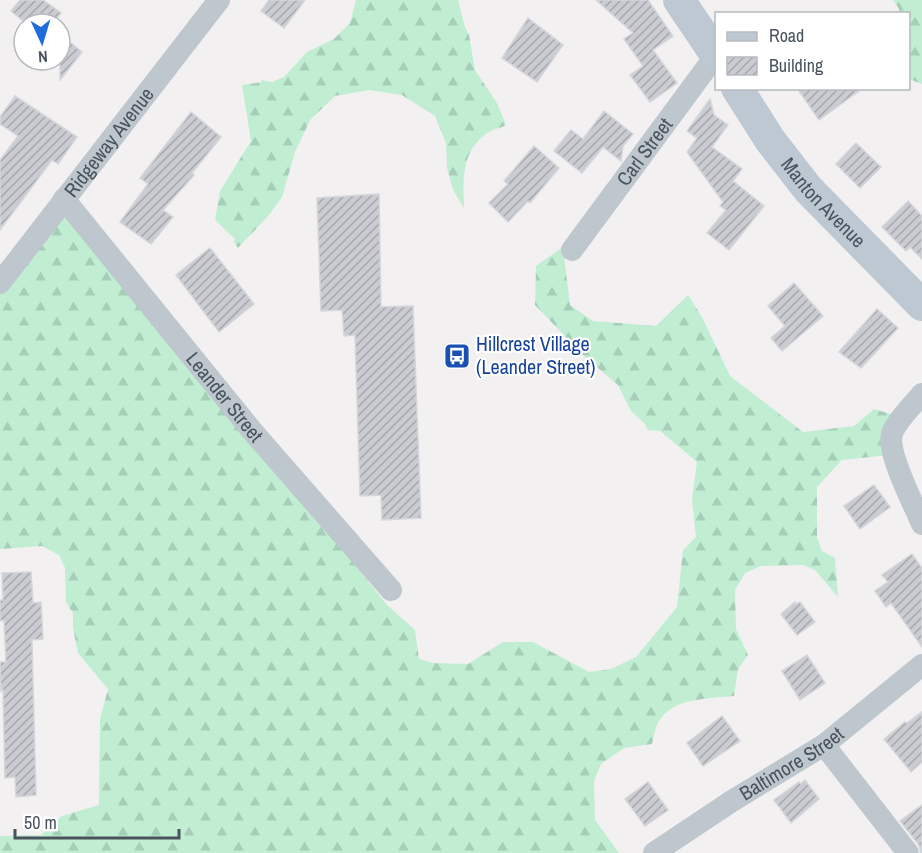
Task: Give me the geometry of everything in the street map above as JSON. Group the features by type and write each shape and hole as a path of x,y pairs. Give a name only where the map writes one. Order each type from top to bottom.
{"main road":[{"path":"679,0 715,52"},
{"name":"Manton Avenue","path":"738,90 770,140 808,189 922,305"}],"street":[{"name":"Ridgeway Avenue","path":"0,283 219,0"},
{"name":"Carl Street","path":"572,250 715,58"},
{"name":"Leander Street","path":"64,199 253,432 391,590"},
{"path":"922,394 893,429 889,441 892,454 922,524"},
{"name":"Baltimore Street","path":"654,853 732,801 824,746 922,665"},
{"path":"824,746 908,853"}],"green space":[{"path":"356,0 458,0 469,35 475,70 497,103 506,125 489,132 473,147 464,176 464,208 453,190 447,168 446,143 435,116 402,95 369,90 335,96 310,120 295,152 282,197 269,215 238,248 233,241 235,239 215,220 220,191 251,141 242,85 262,82 261,80 272,82 284,77 307,52 334,39 350,23"},
{"path":"893,0 922,0 922,84 910,79 910,12 899,12"},
{"path":"67,211 387,605 415,630 419,659 433,663 468,664 503,642 533,642 589,672 611,669 636,657 677,607 683,550 696,537 692,499 697,462 660,431 648,430 631,411 618,385 585,357 535,305 536,266 563,247 570,305 593,321 656,326 688,295 702,317 730,376 803,432 854,426 874,409 897,416 890,455 842,460 817,487 817,538 822,551 835,558 838,597 815,570 803,565 761,566 745,573 735,590 736,629 748,655 738,669 734,696 703,699 673,707 659,721 652,744 624,748 601,764 594,781 595,820 619,853 0,853 0,836 41,835 62,816 99,805 100,719 108,689 78,653 73,628 73,613 66,602 65,568 59,555 42,546 0,549 0,284"}],"building":[{"path":"20,0 43,0 60,12 12,12"},
{"path":"269,0 305,0 284,28 261,11"},
{"path":"596,0 648,0 673,36 653,50 677,83 650,102 630,75 643,66 624,39 633,33"},
{"path":"528,18 563,45 537,82 502,58"},
{"path":"72,44 82,52 72,65"},
{"path":"60,72 66,72 60,80"},
{"path":"798,90 860,90 819,120"},
{"path":"15,96 77,137 58,164 52,160 0,230 0,160 18,136 0,124 0,117"},
{"path":"710,99 714,115 728,125 712,147 742,169 733,181 764,206 729,250 707,233 726,210 720,206 723,202 687,152 697,138 687,131"},
{"path":"604,111 633,134 623,146 621,161 603,147 582,173 554,151 571,130 583,139"},
{"path":"191,112 221,137 192,173 194,175 163,210 173,217 151,244 120,222 148,184 140,178"},
{"path":"856,143 881,167 860,188 836,164"},
{"path":"534,146 559,168 530,203 528,201 508,222 489,203 508,184 504,181"},
{"path":"379,194 381,307 413,306 421,518 382,520 381,495 360,496 355,335 344,336 342,310 321,311 317,198"},
{"path":"908,201 922,216 922,259 910,247 906,251 882,227"},
{"path":"210,248 254,304 219,332 176,275"},
{"path":"794,283 823,316 782,351 771,338 785,326 768,306"},
{"path":"877,309 898,328 861,368 839,352"},
{"path":"874,485 890,507 860,529 844,506"},
{"path":"912,554 922,568 922,647 891,603 886,607 875,591 888,582 882,575"},
{"path":"31,572 33,603 41,602 43,639 32,640 36,795 16,797 15,777 5,778 0,662 6,662 4,620 0,621 0,600 3,600 2,573"},
{"path":"795,602 796,604 800,602 815,622 797,635 781,614"},
{"path":"807,655 825,683 800,700 782,671"},
{"path":"922,712 922,762 911,772 884,739"},
{"path":"722,716 740,741 703,766 687,743"},
{"path":"805,780 819,799 791,823 774,800"},
{"path":"648,782 668,810 645,826 625,799"},
{"path":"922,805 921,853 919,845 900,821"}],"place":[{"name":"Hillcrest Village (Leander Street)","path":"457,356"}]}
